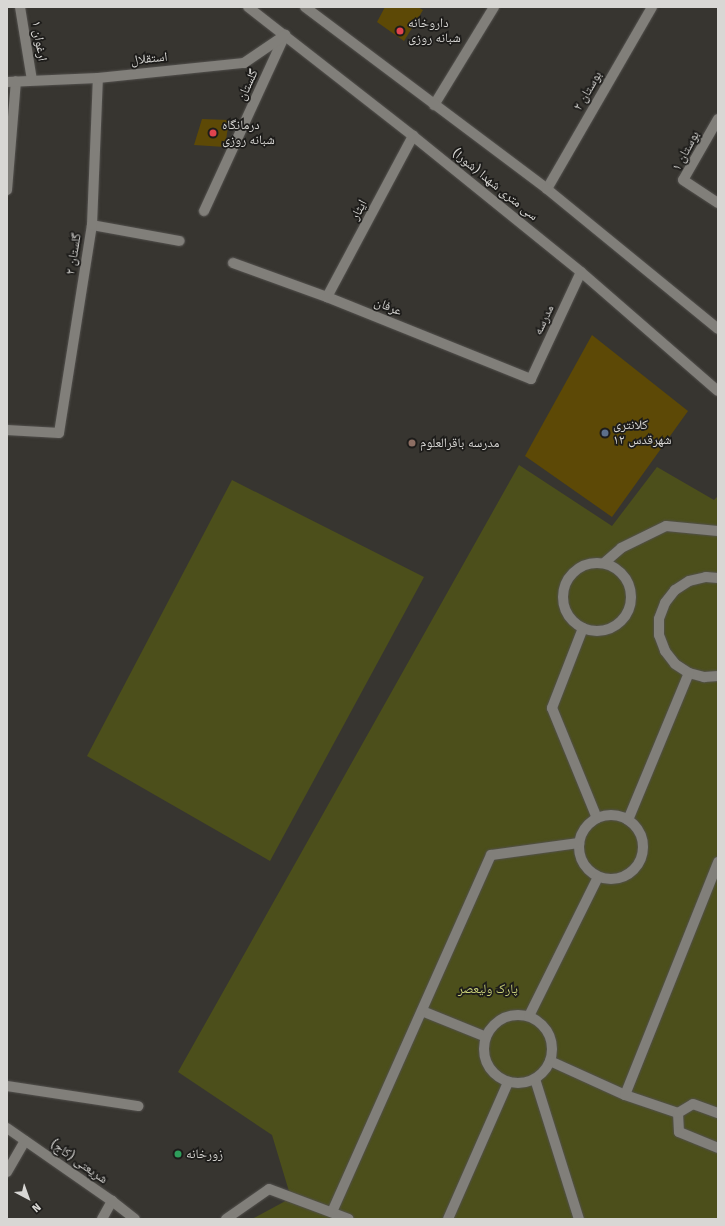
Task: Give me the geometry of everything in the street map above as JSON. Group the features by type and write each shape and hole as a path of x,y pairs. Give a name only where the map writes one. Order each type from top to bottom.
{"street":[{"name":"ارغوان ۱","path":"20,7 32,80"},
{"name":"سی متری شهدا (شورا)","path":"248,7 413,136 581,272 718,391"},
{"name":"سی متری شهدا (شورا)","path":"305,7 434,105 547,188 718,329"},
{"path":"434,105 494,7"},
{"name":"بوستان ۲","path":"547,188 652,7"},
{"name":"استقلال","path":"12,81 98,78 244,63 285,35"},
{"name":"گلستان","path":"204,211 285,35"},
{"name":"گلستان ۲","path":"7,430 59,433 92,225 98,78"},
{"path":"7,190 12,81"},
{"name":"بوستان ۱","path":"718,119 683,180 718,203"},
{"name":"ایثار","path":"327,297 413,136"},
{"path":"92,225 180,241"},
{"name":"عرفان","path":"233,263 327,297 531,379"},
{"name":"مدرسه","path":"531,379 581,272"},
{"path":"604,563 621,548 666,526 718,531"},
{"path":"593,562 604,563 615,567 624,574 630,585 632,596 630,608 625,618 616,626 605,630 594,631 583,628 573,622 563,603 563,591 567,581 574,572 582,566 593,562"},
{"path":"718,578 706,577 690,581 675,590 665,603 659,619 660,635 665,651 675,664 689,673 704,677 718,676"},
{"path":"583,628 552,708 597,818"},
{"path":"628,820 689,673"},
{"path":"608,815 619,816 628,820 636,827 642,836 644,847 639,862 629,874 619,879 609,880 598,877 589,872 583,864 579,854 579,843 582,833 589,824 597,818 608,815"},
{"path":"332,1212 491,855 579,843"},
{"path":"625,1095 718,862"},
{"path":"529,1016 598,877"},
{"path":"422,1011 486,1037"},
{"path":"519,1014 529,1016 539,1021 546,1029 552,1045 550,1061 544,1071 535,1078 527,1082 508,1082 498,1077 490,1069 485,1059 484,1048 486,1037 491,1028 499,1020 508,1016 519,1014"},
{"path":"550,1061 625,1095 678,1113 693,1104 718,1113"},
{"path":"535,1078 579,1219"},
{"path":"448,1219 508,1082"},
{"path":"7,1086 138,1106"},
{"path":"678,1113 679,1132 718,1148"},
{"name":"شریعتی (کاج)","path":"7,1128 112,1201 135,1219"},
{"path":"7,1172 25,1140"},
{"path":"226,1219 269,1189 349,1219"},
{"path":"102,1219 112,1201"}],"green space":[{"name":"پارک ولیعصر","path":"519,465 612,526 657,467 714,500 718,496 718,1219 252,1219 291,1198 272,1135 178,1072"},
{"path":"232,480 424,577 270,861 87,756"}],"building":[{"name":"داروخانه شبانه روزی","path":"385,7 418,7 423,10 404,41 377,22"},
{"name":"درمانگاه شبانه روزی","path":"202,119 229,120 225,147 194,145"},
{"name":"کلانتری ۱۲ شهرقدس","path":"592,335 688,411 612,517 525,456"}],"place":[{"name":"داروخانه شبانه روزی","path":"400,31"},
{"name":"درمانگاه شبانه روزی","path":"213,133"},
{"name":"کلانتری ۱۲ شهرقدس","path":"605,433"},
{"name":"مدرسه باقرالعلوم","path":"412,443"},
{"name":"زورخانه","path":"178,1154"}]}
